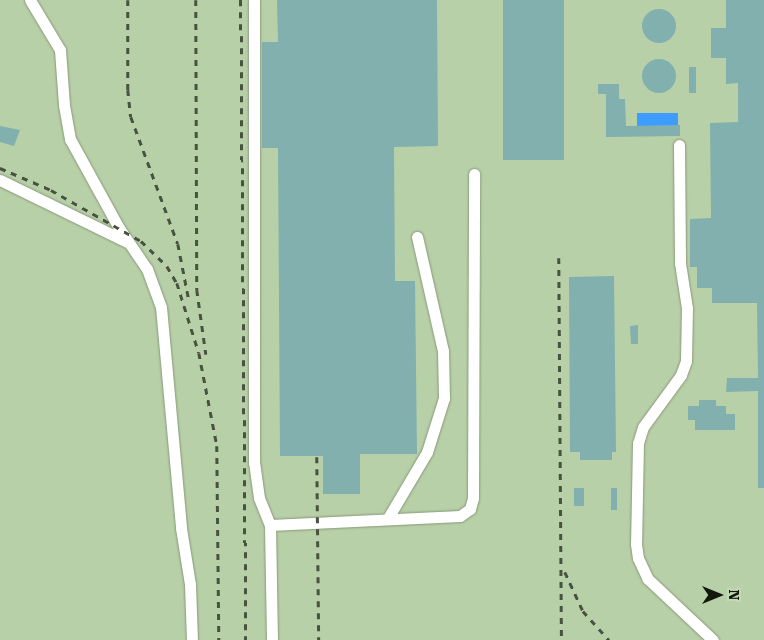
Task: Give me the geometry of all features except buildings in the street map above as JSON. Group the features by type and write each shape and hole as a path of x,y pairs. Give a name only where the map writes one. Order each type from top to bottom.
{"street":[{"path":"30,0 60,50 64,105 70,139 128,243 147,270 161,307 181,528 190,584 192,640"},
{"path":"254,0 254,462 258,498 270,525 272,640"},
{"path":"679,145 680,263 687,308 686,361 681,375 643,427 638,443 636,544 638,558 648,579 713,640"},
{"path":"270,525 460,516 468,512 472,504 474,174"},
{"path":"0,180 128,243"},
{"path":"388,518 427,452 444,398 444,351 417,237"}],"shaded area":[{"path":"0,0 764,0 764,640 0,640"}],"water":[{"path":"637,113 678,113 678,126 637,126"}],"railway":[{"path":"128,0 128,90 131,117 178,244 189,300"},
{"path":"196,0 197,290 206,354"},
{"path":"241,0 246,640"},
{"path":"0,168 51,190 141,241 167,266 177,283 199,353 217,446 219,640"},
{"path":"559,258 562,640"},
{"path":"317,457 319,640"},
{"path":"565,572 583,611 609,640"}]}
